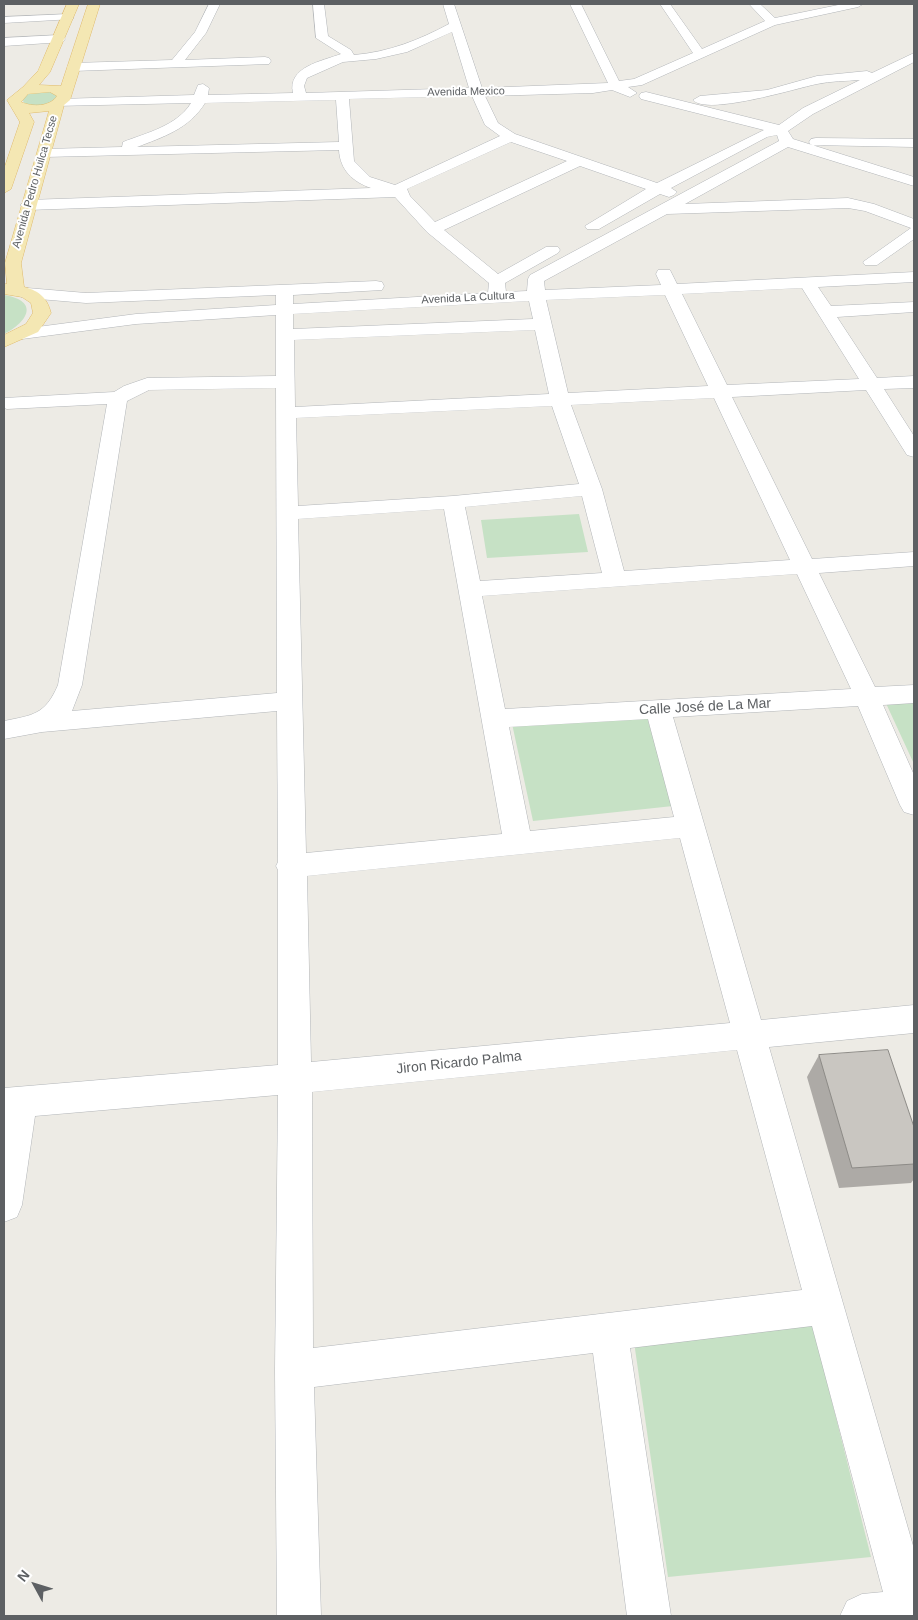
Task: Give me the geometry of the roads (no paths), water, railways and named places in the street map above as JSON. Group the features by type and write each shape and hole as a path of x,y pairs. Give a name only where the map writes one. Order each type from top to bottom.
{"main road":[{"path":"4,94 26,91 50,88 58,89 60,101 42,108 14,106 14,100 26,91 44,72 74,4"},
{"name":"Avenida Pedro Huilca Tecse","path":"16,291 12,263 60,101 74,67 94,4"},
{"name":"Avenida Pedro Huilca Tecse","path":"4,189 27,122 14,106"},
{"path":"4,342 32,328 42,313 39,301 16,291"}],"street":[{"path":"175,64 200,33 214,4"},
{"path":"318,4 322,38 347,53 348,56 344,58"},
{"path":"449,4 477,92 492,125 510,137 685,197"},
{"path":"575,4 616,87 784,136 914,182"},
{"path":"665,4 699,53"},
{"path":"754,4 772,22"},
{"name":"Avenida Mexico","path":"60,101 200,103 301,96 616,87 637,82 772,22 858,4"},
{"path":"4,20 69,17"},
{"path":"301,96 298,86 301,76 315,68 344,58 393,54 432,39 456,25"},
{"path":"4,42 58,39"},
{"path":"615,579 591,489 560,400 536,287 784,136 808,111 914,57"},
{"path":"74,67 265,61"},
{"path":"206,63 200,103 205,129 212,148"},
{"path":"646,96 729,99 768,94 817,80 880,73"},
{"path":"342,95 346,161 351,170 361,179 371,184 399,191 433,229 497,289 565,242"},
{"path":"111,152 181,122 200,103"},
{"path":"582,232 659,188 763,134 914,143"},
{"path":"399,191 402,186 510,137"},
{"path":"44,153 346,146"},
{"path":"433,229 579,161"},
{"path":"28,205 399,191"},
{"path":"663,209 848,203 869,207 914,224"},
{"path":"871,262 914,232"},
{"path":"852,263 906,260"},
{"name":"Avenida La Cultura","path":"667,281 723,270"},
{"name":"Avenida La Cultura","path":"16,291 86,298 285,299 667,281 807,283 914,277"},
{"path":"667,281 802,566 867,697 914,806"},
{"name":"Avenida La Cultura","path":"468,282 497,289"},
{"path":"807,283 914,451"},
{"name":"Avenida La Cultura","path":"22,334 95,322 390,285"},
{"path":"285,299 286,382 284,413 295,1079 294,1370 299,1616"},
{"path":"825,312 914,307"},
{"path":"286,335 543,324"},
{"path":"7,404 118,398 131,390 147,384 286,382"},
{"path":"284,413 560,400 720,390 914,382"},
{"path":"42,723 61,708 70,685 118,398"},
{"path":"286,513 453,502 591,489"},
{"path":"453,502 518,843"},
{"path":"471,589 914,559"},
{"name":"Calle José de La Mar","path":"495,719 914,694"},
{"path":"4,730 42,723 290,701"},
{"path":"658,710 912,1610 862,1616"},
{"path":"290,866 690,826"},
{"name":"Jiron Ricardo Palma","path":"12,1102 295,1079 914,1019"},
{"path":"4,1205 12,1102"},
{"path":"294,1370 825,1306"},
{"path":"609,1332 649,1616"}]}
